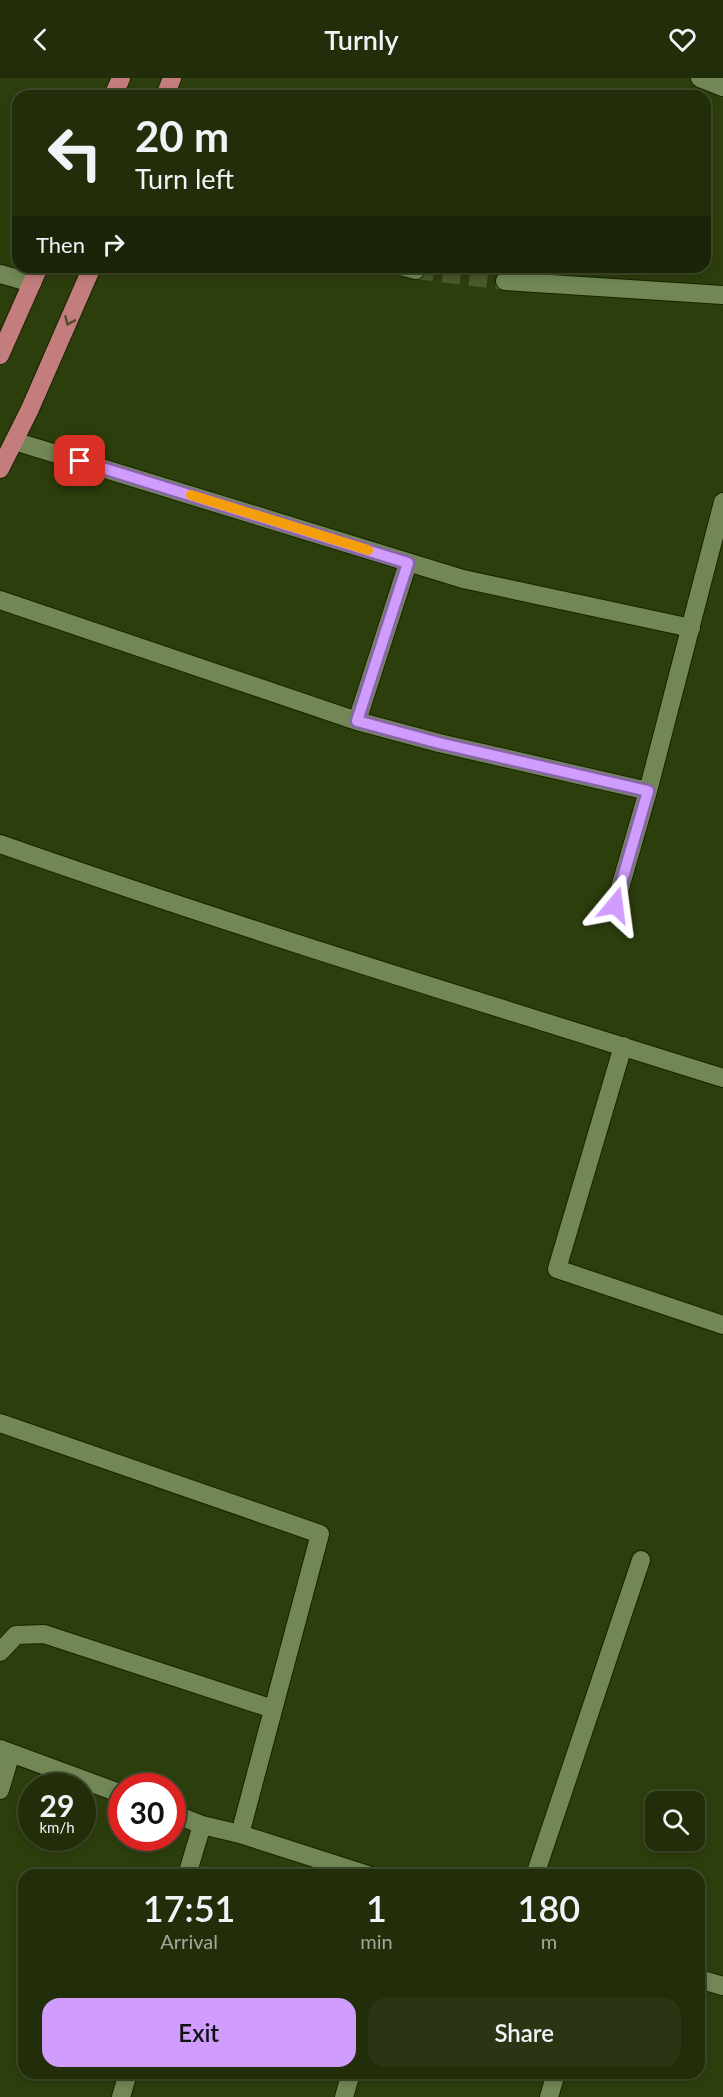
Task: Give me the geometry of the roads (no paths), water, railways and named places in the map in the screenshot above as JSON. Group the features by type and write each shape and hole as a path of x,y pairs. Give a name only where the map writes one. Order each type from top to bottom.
{"main road":[{"path":"0,469 30,409 89,273"},
{"path":"0,355 35,275"}],"street":[{"path":"700,78 723,87"},
{"path":"0,274 35,275"},
{"path":"505,281 723,296"},
{"path":"14,441 463,579 690,628"},
{"path":"615,905 648,791 723,502"},
{"path":"357,721 408,563"},
{"path":"0,600 357,721 439,743 648,791"},
{"path":"0,844 110,882 723,1078"},
{"path":"623,1046 557,1269 723,1326"},
{"path":"0,1424 320,1534 240,1834"},
{"path":"536,1869 641,1560"},
{"path":"0,1652 16,1635 44,1634 273,1709"},
{"path":"0,1790 6,1751 108,1789"},
{"path":"186,1819 349,1869"},
{"path":"189,1869 202,1825"},
{"path":"705,1981 723,1986"},
{"path":"121,2097 126,2079"},
{"path":"344,2097 349,2079"},
{"path":"549,2097 554,2079"}],"tunnel":[{"path":"440,273 505,281"}]}
